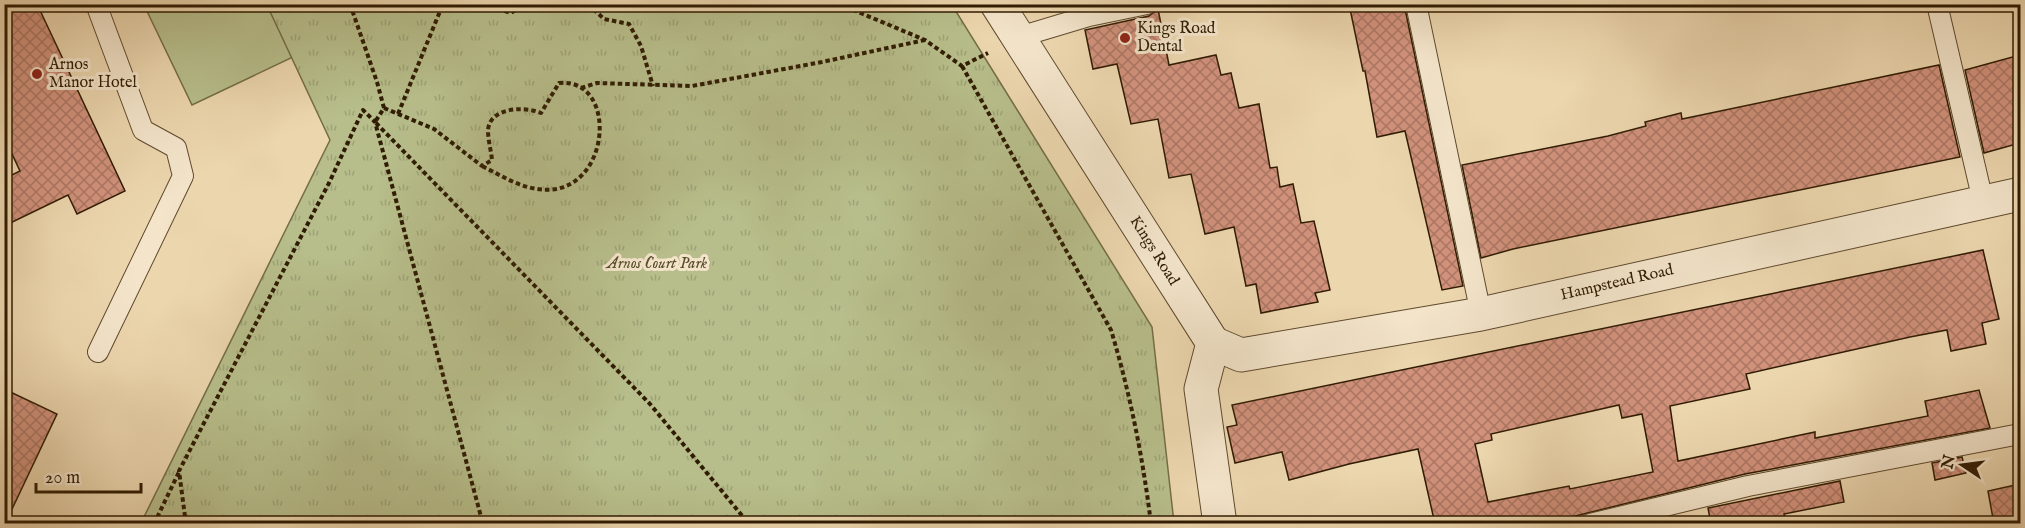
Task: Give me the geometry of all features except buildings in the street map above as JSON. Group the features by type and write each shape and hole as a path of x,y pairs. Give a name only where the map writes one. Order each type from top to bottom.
{"street":[{"name":"Kings Road","path":"1007,20 1213,343"},
{"name":"Hampstead Road","path":"1213,343 1241,355 1481,314 1983,201 2020,198"},
{"path":"1213,343 1201,389 1220,524"}],"lane":[{"path":"96,4 143,130 176,148 183,176 98,352"},
{"path":"1007,20 1089,16 1147,4"},
{"path":"1416,4 1481,314"},
{"path":"1937,4 1983,201"},
{"path":"1590,524 1748,486 2020,434"}],"path":[{"path":"350,4 384,108 375,122 483,524"},
{"path":"398,114 443,4"},
{"path":"483,4 510,13 525,4"},
{"path":"588,4 604,19 629,24 641,46 653,86"},
{"path":"839,4 925,40 962,66 1111,330 1124,375 1151,524"},
{"path":"962,66 1007,20"},
{"path":"581,88 597,83 692,86 925,40"},
{"path":"384,108 434,129 482,166 518,184 540,189 560,188 583,175 600,144 601,124 591,97 581,88 567,82 559,83 541,113 533,109 519,108 504,112 492,119 488,129 492,160 482,166"},
{"path":"154,524 179,471 329,183 363,110 650,404 749,524"},
{"path":"179,471 186,524"}],"green space":[{"path":"144,5 267,5 293,57 192,105"},
{"name":"Arnos Court Park","path":"267,5 952,5 1152,327 1174,523 141,523 330,140"}],"place":[{"name":"Kings Road Dental","path":"1125,38"},
{"name":"Arnos Manor Hotel","path":"37,74"}]}
